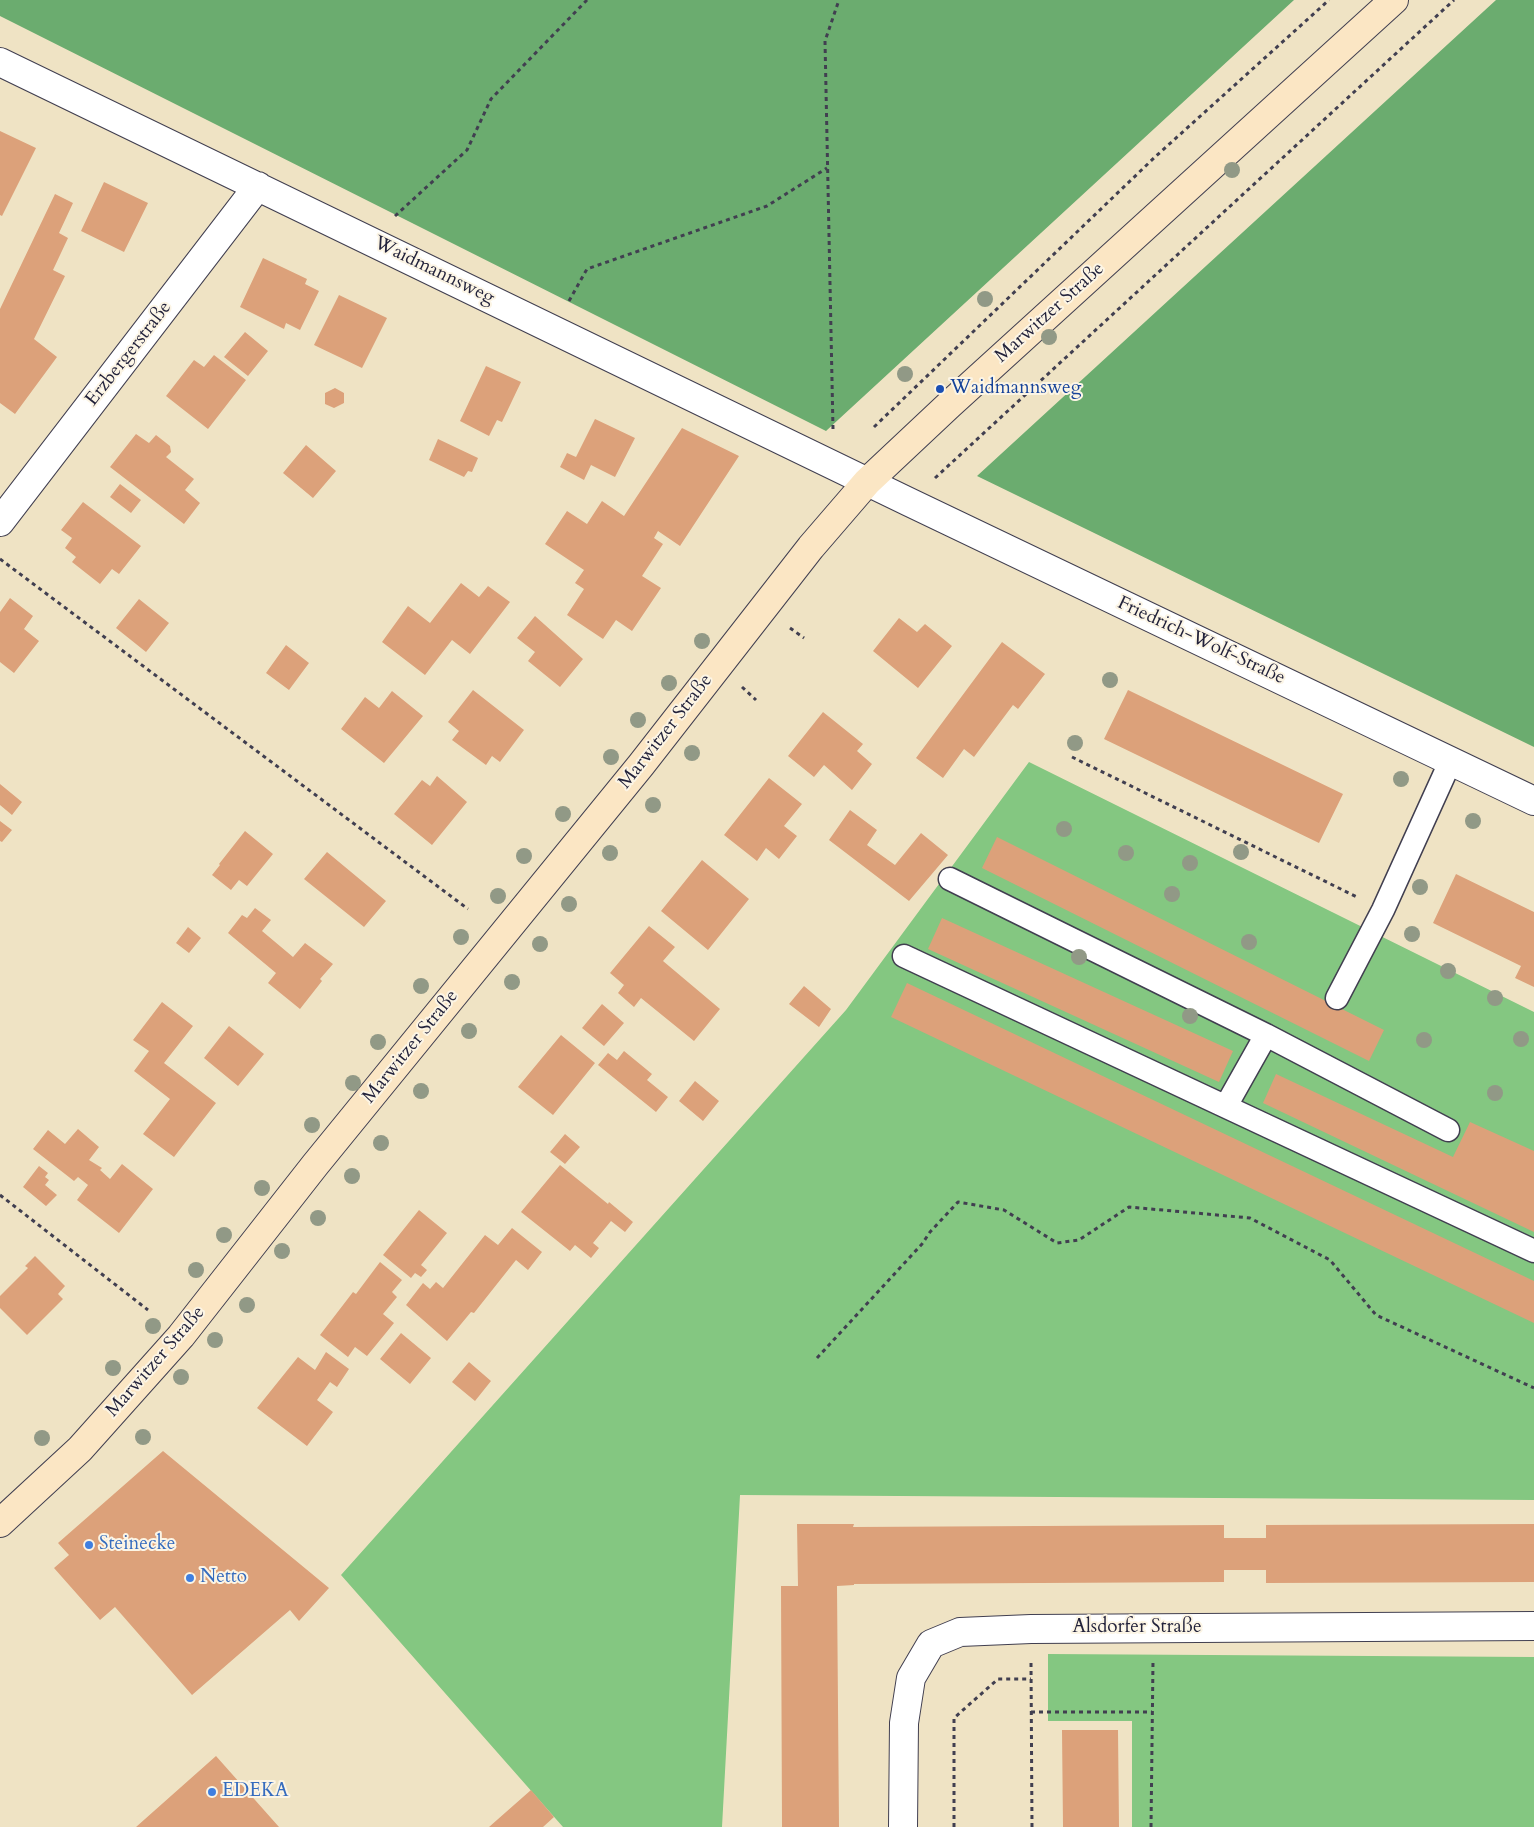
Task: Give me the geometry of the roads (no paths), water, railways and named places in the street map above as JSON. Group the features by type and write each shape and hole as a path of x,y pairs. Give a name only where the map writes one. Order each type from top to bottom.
{"main road":[{"name":"Marwitzer Straße","path":"0,1523 80,1449 181,1336 315,1165 641,765 811,547 868,482 949,405 1394,0"}],"street":[{"name":"Waidmannsweg","path":"0,62 868,482"},
{"name":"Erzbergerstraße","path":"0,522 258,186"},
{"name":"Friedrich-Wolf-Straße","path":"868,482 1534,801"},
{"name":"Alsdorfer Straße","path":"903,1827 904,1723 911,1678 931,1644 960,1632 1031,1628 1534,1626"}],"lane":[{"path":"1337,998 1383,910 1451,760"},
{"path":"950,879 1266,1035 1448,1130"},
{"path":"904,956 1534,1252"},
{"path":"1226,1106 1266,1035"}],"place":[{"name":"Waidmannsweg","path":"940,389"},
{"name":"Steinecke","path":"89,1545"},
{"name":"Netto","path":"190,1578"},
{"name":"EDEKA","path":"212,1792"}]}
